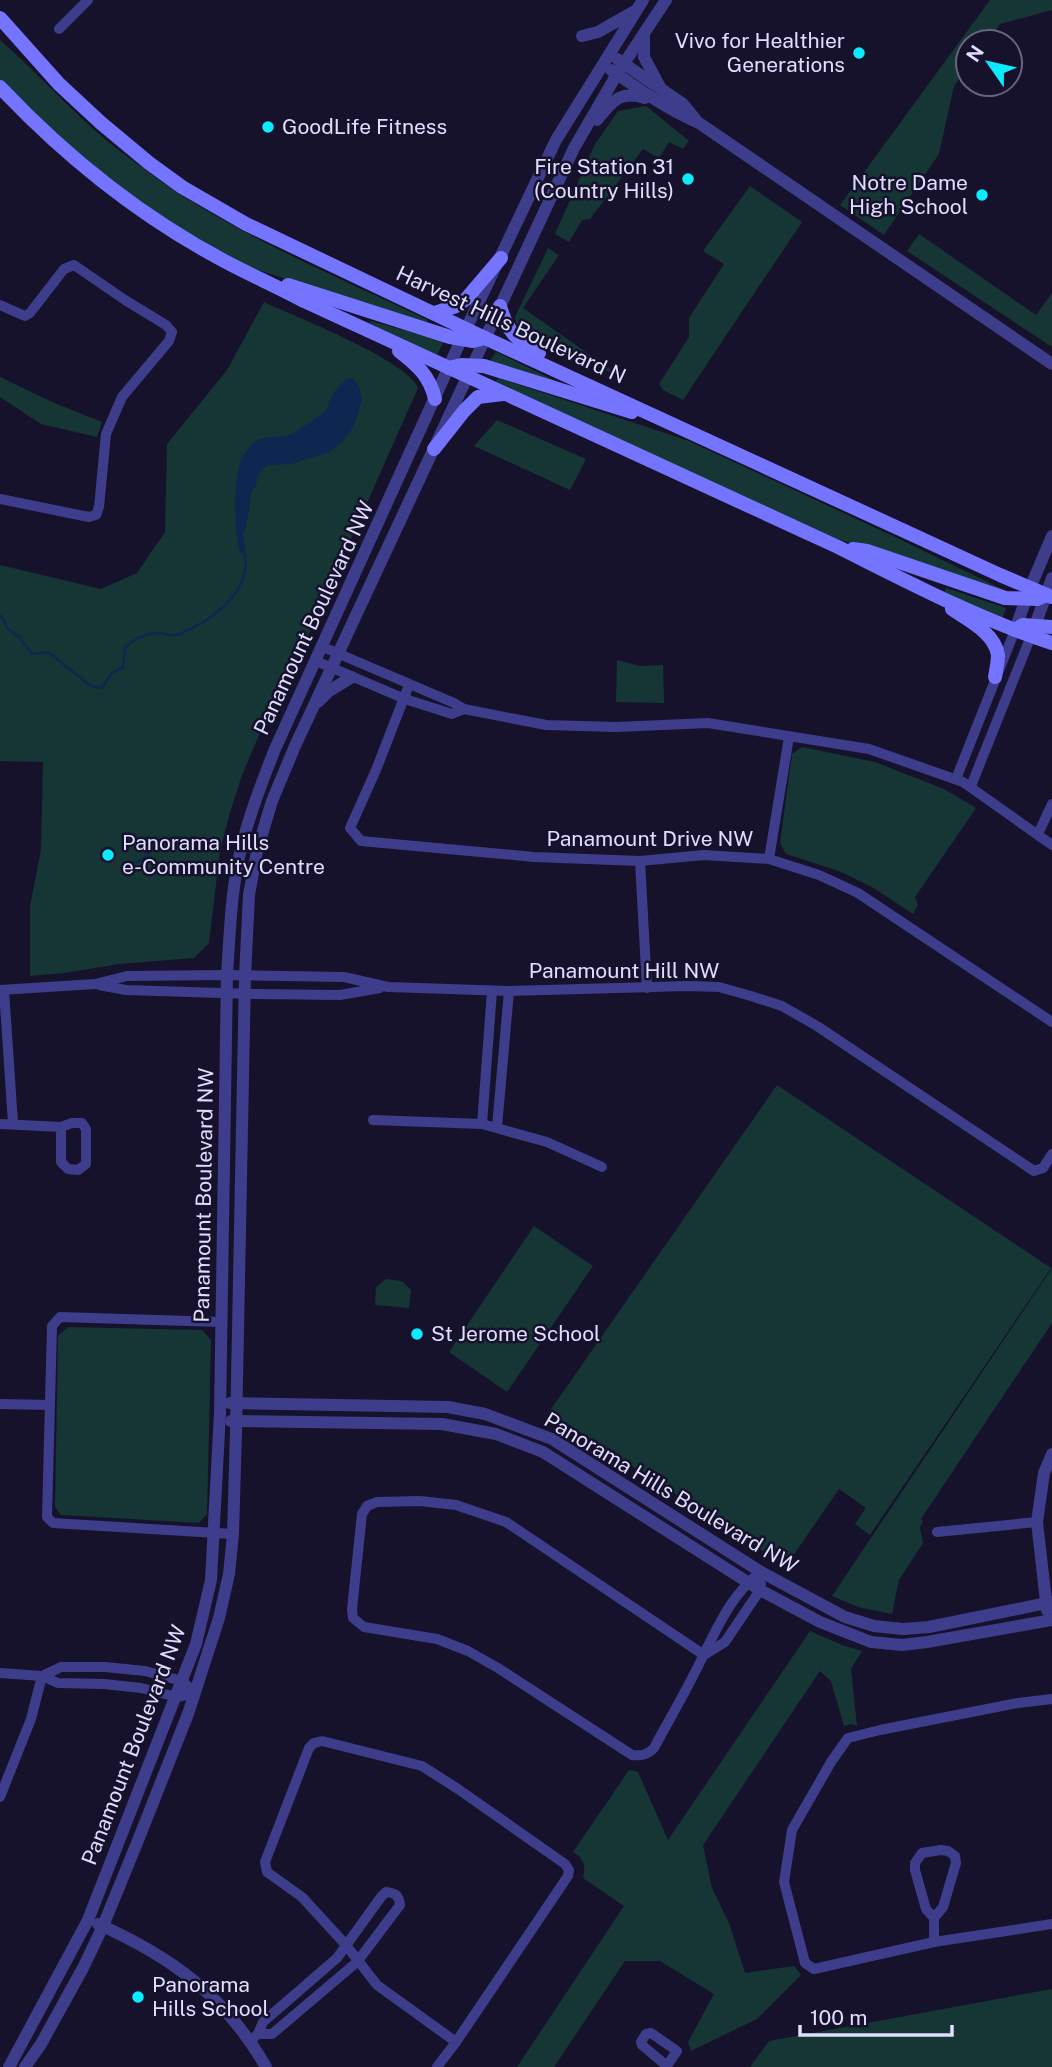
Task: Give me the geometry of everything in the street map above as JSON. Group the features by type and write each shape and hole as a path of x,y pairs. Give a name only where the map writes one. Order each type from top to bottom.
{"main road":[{"name":"Harvest Hills Boulevard N","path":"3,24 76,101 149,163 183,187 267,235 435,313 464,334"},
{"path":"0,87 51,139 125,198 173,230 247,272 449,368 469,370 484,366 683,428"},
{"path":"435,313 456,306 466,299 501,258"},
{"path":"247,272 450,337 464,334 473,341 485,338"},
{"path":"500,306 506,324 516,338 591,385"},
{"path":"376,334 423,371 432,386 435,399"},
{"name":"Harvest Hills Boulevard N","path":"485,338 683,428 1028,594"},
{"path":"469,370 506,393 1015,630 1033,631 1052,627"},
{"path":"434,449 478,397 506,393"},
{"path":"838,547 867,551 1005,598 1028,594 1037,599 1049,596"},
{"path":"925,590 980,629 992,642 998,655 995,677"},
{"path":"1033,631 1052,643"}],"street":[{"path":"59,29 88,0"},
{"path":"574,148 620,69 666,0"},
{"path":"582,36 598,32 640,5"},
{"name":"Panamount Boulevard NW","path":"11,2062 89,1920 177,1697 196,1644 211,1580 220,1421 227,975 232,905 242,843 256,796 464,334 556,140 640,5"},
{"path":"645,32 644,57 658,95"},
{"path":"606,59 658,95 683,104 699,123 1052,365"},
{"path":"574,148 613,102 622,96 658,95"},
{"name":"Panamount Boulevard NW","path":"26,2066 41,2044 103,1926 195,1693 219,1618 229,1574 233,1534 245,976 249,895 257,851 272,801 331,667 574,148"},
{"path":"0,305 25,316 64,269 74,265 166,325 172,332 169,341 122,397 106,434 96,515 89,517 0,499"},
{"path":"956,779 1052,536"},
{"path":"971,786 1049,596 1052,578"},
{"path":"323,647 464,709 546,725 616,727 708,723 869,749 971,786 1052,845"},
{"path":"316,661 405,699 452,713 464,709"},
{"path":"313,707 330,691 352,677"},
{"name":"Panamount Drive NW","path":"409,685 350,828 361,841 534,857 640,861 704,855 769,859 819,875 858,894 1052,1021"},
{"path":"769,859 789,737"},
{"path":"1038,834 1052,804"},
{"path":"640,861 647,988"},
{"name":"Panamount Hill NW","path":"2,990 95,984 127,976 227,975 344,977 388,987 492,991 688,986 719,988 782,1006 817,1026 1034,1171 1043,1168 1052,1154"},
{"name":"Panamount Hill NW","path":"95,984 127,990 340,995 388,987"},
{"path":"2,990 6,1124 61,1127 82,1123 86,1129 86,1164 78,1170 68,1170 61,1162 61,1127"},
{"path":"482,1124 492,991"},
{"path":"497,1127 509,991"},
{"path":"373,1120 482,1124 497,1127 547,1142 602,1167"},
{"path":"223,1208 241,1208"},
{"path":"233,1534 53,1523 47,1517 52,1326 60,1317 238,1323"},
{"name":"Panorama Hills Boulevard NW","path":"220,1403 448,1407 496,1417 552,1439 761,1572 845,1617 874,1626 903,1629 929,1627 1049,1602"},
{"path":"0,1404 50,1405"},
{"name":"Panorama Hills Boulevard NW","path":"220,1421 442,1424 496,1434 543,1452 760,1590 820,1622 870,1642 902,1645 927,1642 1050,1620"},
{"path":"1050,1620 1037,1522 1044,1474 1052,1454"},
{"path":"704,1655 506,1522 456,1505 419,1501 377,1502 367,1506 362,1514 353,1618 364,1627 437,1639 468,1651 632,1755 648,1754 654,1748 704,1655 712,1634 747,1582 761,1572"},
{"path":"937,1532 1037,1522"},
{"path":"704,1655 725,1642 760,1590 761,1572"},
{"path":"42,1676 61,1667 145,1671 181,1681 195,1693"},
{"path":"0,1673 42,1676 58,1683 141,1688 177,1697 195,1693"},
{"path":"0,1797 31,1719 42,1676"},
{"path":"1052,1699 1018,1703 848,1738 792,1830 784,1882 805,1963 814,1969 934,1942 1052,1924"},
{"path":"437,2067 456,2042 568,1876 569,1870 565,1864 458,1788 422,1766 322,1741 314,1743 309,1748 265,1862 267,1872 302,1897 346,1945 377,1985 456,2042"},
{"path":"934,1917 926,1909 915,1863 922,1853 948,1851 955,1856 956,1863 943,1907 934,1917 934,1942"},
{"path":"387,1892 394,1893 399,1898 400,1906 357,1962 272,2034 254,2038 263,2022 337,1958 387,1892"},
{"path":"89,1920 144,1946 192,1978 254,2038 266,2067"},
{"path":"0,2051 11,2062 26,2066"}],"green space":[{"path":"990,0 1052,0 1052,10 1000,24 997,28 970,28"},
{"path":"0,40 98,133 159,180 222,220 428,320 427,324 252,268 170,223 110,180 13,95 0,79"},
{"path":"954,49 954,86 939,154 884,235 840,205"},
{"path":"646,106 689,141 683,149 669,142 659,158 643,149 590,219 582,220 569,242 555,234 595,144 618,111"},
{"path":"750,186 802,222 683,400 663,390 659,384 689,337 689,318 724,264 703,251"},
{"path":"919,234 1036,315 1052,293 1052,347 907,251"},
{"path":"548,248 559,255 523,308 623,378 551,346 516,323 515,317"},
{"path":"264,302 373,353 410,377 418,388 276,708 271,706 241,778 220,851 209,943 194,958 119,964 30,976 30,906 41,850 43,762 0,761 0,565 101,589 137,573 165,532 167,444 227,370"},
{"path":"371,321 444,341 436,357 368,323"},
{"path":"496,352 560,383 491,363"},
{"path":"0,377 102,422 97,437 41,424 0,397"},
{"path":"498,378 689,441 1002,589 1000,592 837,539 495,383"},
{"path":"497,420 586,459 570,490 474,446"},
{"path":"946,588 1006,608 1002,619 944,592"},
{"path":"617,660 640,666 663,665 664,703 616,702"},
{"path":"802,747 875,762 944,789 976,808 915,897 918,905 913,914 872,887 839,871 786,854 780,843 792,754"},
{"path":"777,1085 1051,1268 870,1535 855,1524 866,1508 839,1489 786,1566 549,1412"},
{"path":"534,1226 593,1266 507,1392 449,1352"},
{"path":"1052,1268 1052,1323 921,1519 923,1543 899,1580 892,1614 858,1607 832,1596"},
{"path":"386,1279 402,1281 411,1290 409,1308 375,1305 376,1287"},
{"path":"68,1327 202,1330 211,1340 207,1514 199,1523 61,1515 55,1507 58,1336"},
{"path":"810,1631 862,1651 851,1669 857,1726 844,1726 831,1681 820,1671 703,1845 712,1888 729,1923 745,1973 794,1966 801,1975 757,2019 691,2051 688,2042 714,1994 660,1961 625,1961 554,2067 517,2067 624,1906 583,1878 583,1863 573,1852 629,1770 638,1772 668,1840"},
{"path":"1052,1989 1052,2067 750,2067 769,2041"}],"water":[{"path":"349,378 353,378 359,387 362,400 354,426 344,440 330,452 291,464 268,465 258,475 243,532 245,549 241,554 237,535 236,495 238,471 244,454 256,441 292,434 324,412 335,391"}],"waterway":[{"path":"0,616 7,628 19,637 32,654 48,652 91,686 102,688 111,674 123,667 125,648 133,641 149,634 179,634 222,608 239,588 244,576 244,551"},
{"path":"126,864 138,862 148,855 146,844"}],"place":[{"name":"Vivo for Healthier Generations","path":"859,53"},
{"name":"GoodLife Fitness","path":"268,127"},
{"name":"Fire Station 31 (Country Hills)","path":"688,179"},
{"name":"Notre Dame High School","path":"982,195"},
{"name":"Panorama Hills e-Community Centre","path":"108,855"},
{"name":"St Jerome School","path":"417,1334"},
{"name":"Panorama Hills School","path":"138,1997"}]}
